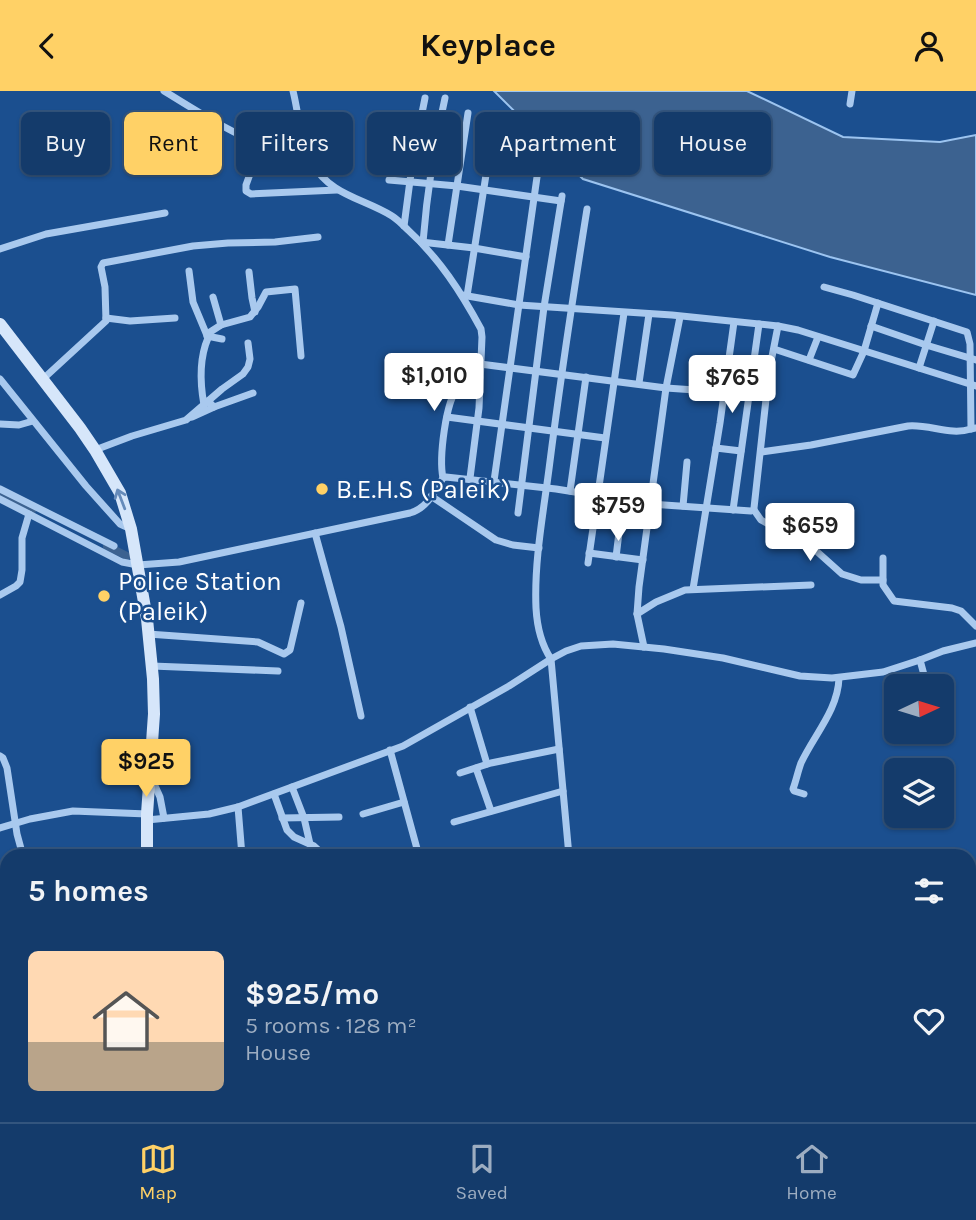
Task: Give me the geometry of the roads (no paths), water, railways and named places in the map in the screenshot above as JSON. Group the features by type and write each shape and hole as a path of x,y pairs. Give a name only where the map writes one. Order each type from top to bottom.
{"street":[{"path":"164,91 236,132"},
{"path":"292,91 297,112"},
{"path":"850,104 852,91"},
{"path":"404,226 425,98"},
{"path":"422,242 436,137 445,98"},
{"path":"448,245 468,113"},
{"path":"250,175 246,185 248,193 338,190"},
{"path":"321,175 351,198 393,216 422,242 465,296 481,329 482,337 477,421 470,478"},
{"path":"465,296 485,175"},
{"path":"494,481 537,177"},
{"path":"389,180 562,198 535,370 518,513"},
{"path":"568,849 551,659 544,647 536,609 539,548 553,431 587,209"},
{"path":"0,249 46,235 165,213"},
{"path":"43,379 106,321 103,263 193,246 318,237"},
{"path":"422,242 526,257"},
{"path":"189,271 193,302 207,335 201,368 209,404"},
{"path":"249,272 256,307"},
{"path":"761,452 908,426 959,432 974,428 973,359 968,333 824,287"},
{"path":"207,335 222,325 250,317 266,291 296,290 301,356"},
{"path":"465,296 519,305 778,326 973,385"},
{"path":"213,297 222,325"},
{"path":"774,349 853,375 864,351 878,303"},
{"path":"587,563 624,313"},
{"path":"639,383 649,314"},
{"path":"644,647 637,614 638,596 666,388 680,317"},
{"path":"106,318 130,321 175,318"},
{"path":"919,368 934,321"},
{"path":"693,589 734,322"},
{"path":"0,324 95,450 120,493 131,529 152,666 154,714 147,849"},
{"path":"733,510 759,324"},
{"path":"778,326 766,395 754,510 761,520 813,548 842,574 861,580 883,580"},
{"path":"871,326 973,359"},
{"path":"207,335 222,339"},
{"path":"809,360 818,337"},
{"path":"95,450 132,436 183,422 209,404 248,367 248,342"},
{"path":"480,364 666,388 766,395"},
{"path":"0,499 122,562 138,565 179,562 418,511 425,506 443,478 442,459 452,400 459,386 480,377"},
{"path":"570,491 586,377"},
{"path":"0,379 120,524 131,529"},
{"path":"209,404 253,393"},
{"path":"447,417 605,438"},
{"path":"0,424 19,425 33,421"},
{"path":"716,448 741,451"},
{"path":"682,506 687,462"},
{"path":"443,478 520,484 650,504 754,510"},
{"path":"0,489 114,546"},
{"path":"431,496 496,540 539,548"},
{"path":"616,557 623,500"},
{"path":"0,595 20,582 22,538 29,514"},
{"path":"315,533 343,635 361,716"},
{"path":"589,553 643,560"},
{"path":"883,558 884,589 895,602 952,608 961,611 976,626"},
{"path":"637,614 656,602 693,589 811,585"},
{"path":"148,634 258,642 284,654 290,650 301,603"},
{"path":"0,828 15,822 73,811 164,818 209,814 238,807 414,741 551,659 581,646 595,644 644,647 703,654 800,676 839,678 883,672 943,650 976,643"},
{"path":"920,660 923,674"},
{"path":"152,666 278,671"},
{"path":"804,794 793,789 801,764 832,708 839,678"},
{"path":"470,707 487,764"},
{"path":"460,773 487,764 559,749"},
{"path":"390,750 417,849"},
{"path":"0,756 5,762 21,849"},
{"path":"476,768 491,811"},
{"path":"150,773 160,797 164,818"},
{"path":"292,787 304,818 310,844"},
{"path":"454,823 562,791"},
{"path":"274,794 287,830 316,849"},
{"path":"363,814 404,802"},
{"path":"238,807 241,849"},
{"path":"282,818 339,817"}],"water":[{"path":"494,91 747,91 843,137 940,142 976,135 976,295 830,257 583,179 579,175 640,175 640,112 515,112"}],"waterway":[{"path":"0,495 33,509"},
{"path":"107,546 127,556"}],"place":[{"name":"B.E.H.S (Paleik)","path":"322,489"},
{"name":"Police Station (Paleik)","path":"104,596"}]}
